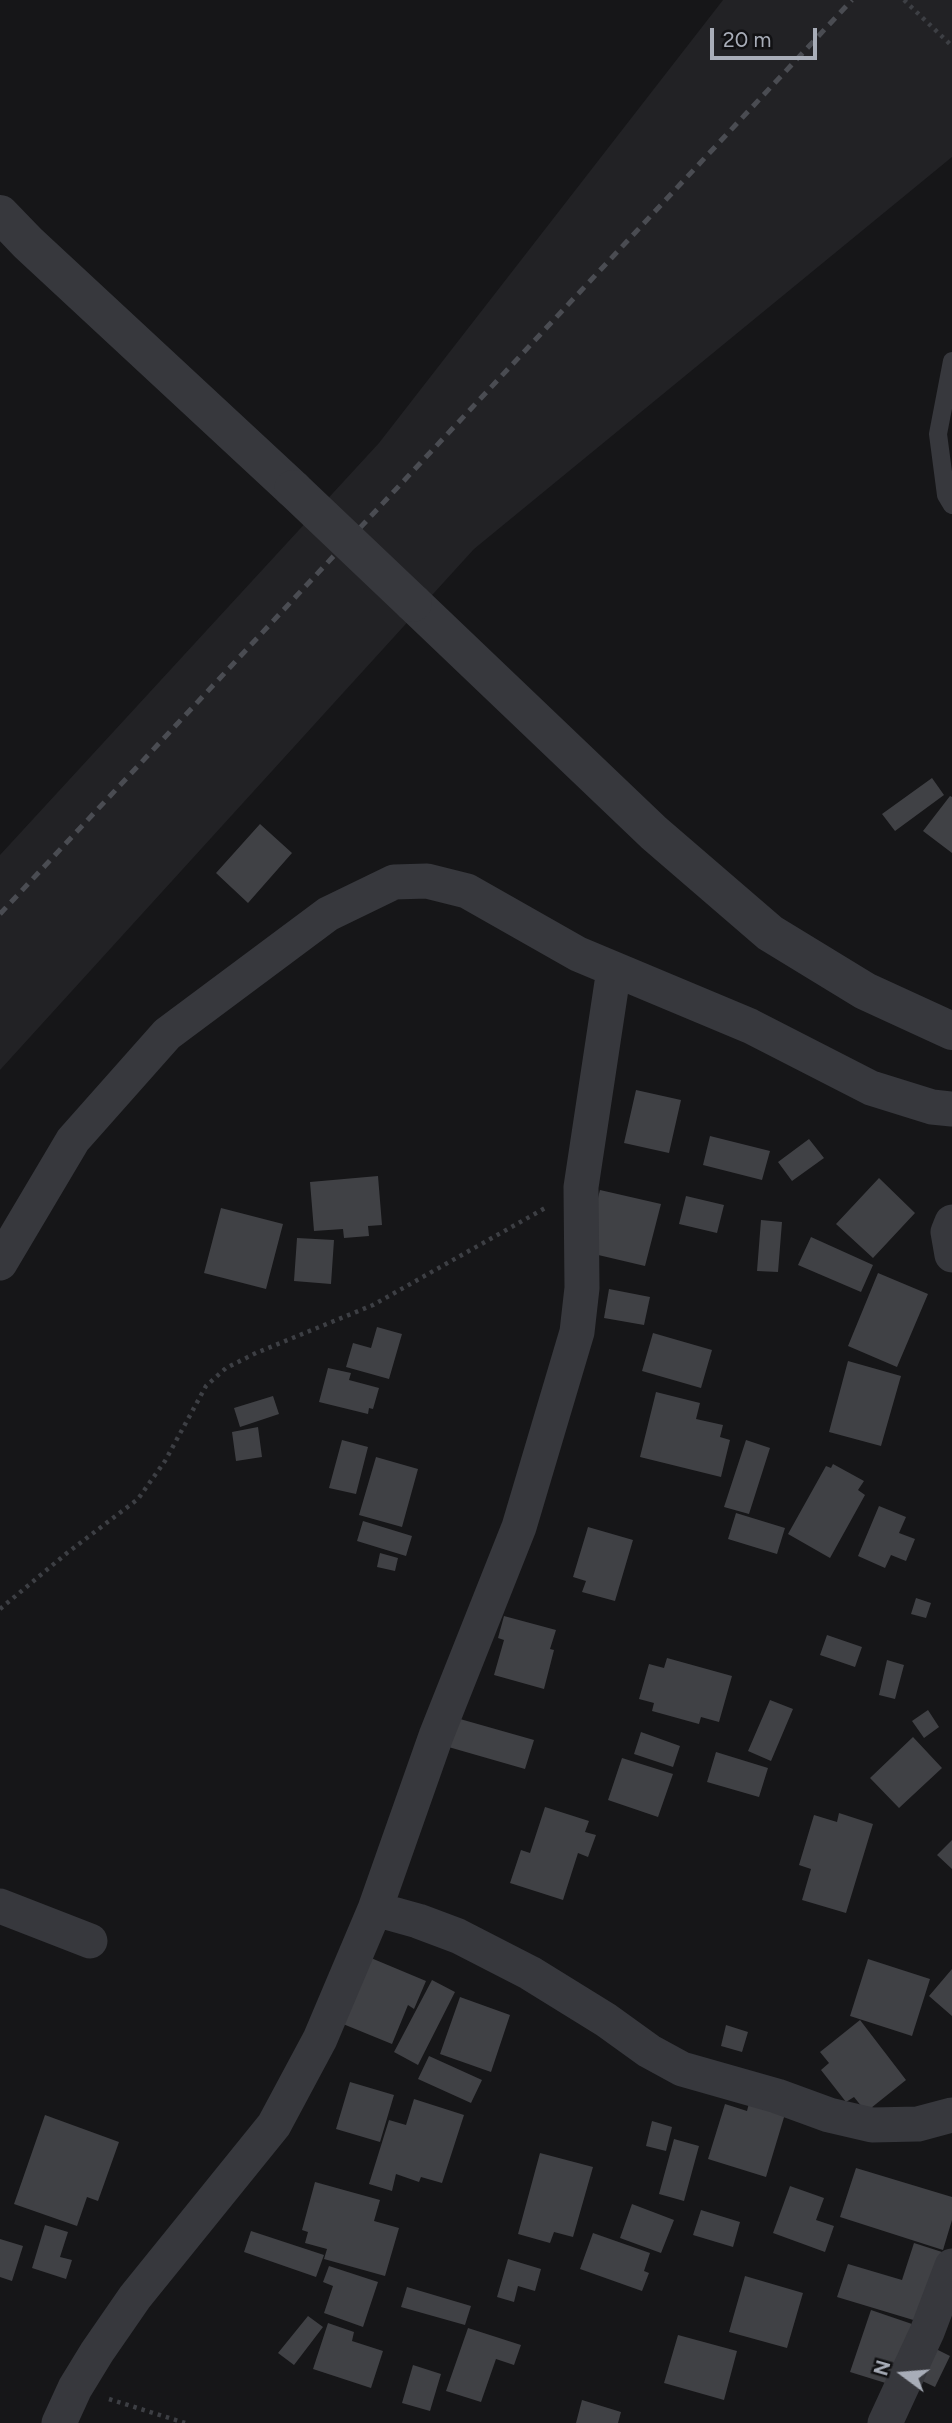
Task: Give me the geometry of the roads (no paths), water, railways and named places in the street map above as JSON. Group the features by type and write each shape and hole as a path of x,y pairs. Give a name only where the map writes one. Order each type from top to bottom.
{"street":[{"path":"0,214 38,253 293,489 654,833 770,933 865,991 952,1031"},
{"path":"0,1263 73,1140 167,1034 328,914 394,883 427,881 467,891 578,954 750,1026 871,1088 932,1107 952,1109"},
{"path":"59,2423 75,2388 135,2297 274,2125 320,2039 375,1909 436,1736 519,1527 578,1332 582,1288 581,1187 614,969"},
{"path":"952,1222 948,1232 952,1255"},
{"path":"0,1906 90,1941"},
{"path":"375,1909 458,1936 530,1973 606,2020 649,2051 682,2069 777,2096 829,2115 872,2125 918,2124 952,2115"},
{"path":"885,2423 927,2332 952,2266"}],"lane":[{"path":"952,360 938,434 946,495 952,505"}],"railway":[{"path":"0,914 852,0"}]}
